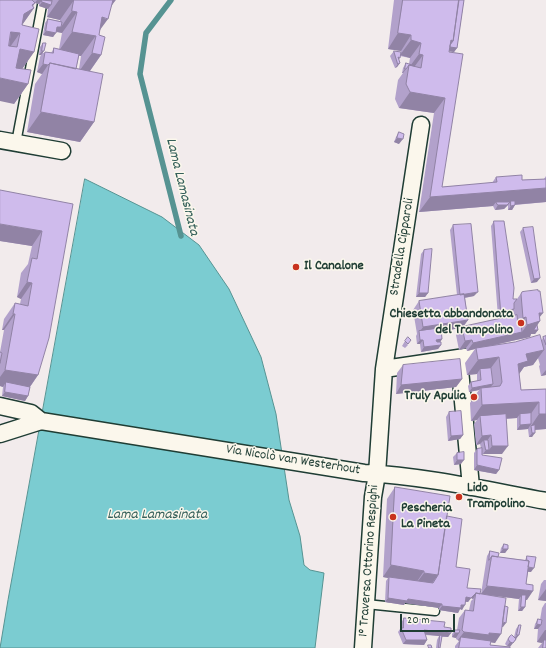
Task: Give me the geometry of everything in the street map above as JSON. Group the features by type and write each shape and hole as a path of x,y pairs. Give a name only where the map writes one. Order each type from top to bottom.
{"street":[{"name":"Stradella Cipparoli","path":"370,473 384,369 421,125"},
{"path":"0,140 62,151"},
{"path":"384,369 504,351"},
{"path":"459,358 471,487"},
{"name":"Via Nicolò van Westerhout","path":"0,406 31,412 41,421"},
{"name":"Via Nicolò van Westerhout","path":"0,434 41,421 370,473 471,487 546,501"},
{"name":"1° Traversa Ottorino Respighi","path":"363,648 373,497 370,473"}],"lane":[{"path":"16,143 43,0"},
{"path":"366,604 436,611"}],"water":[{"name":"Lama Lamasinata","path":"85,179 162,217 199,245 229,289 261,357 276,414 289,500 300,536 304,565 310,570 324,573 315,648 0,648"}],"building":[{"path":"0,0 32,0 35,3 32,5 34,8 24,14 22,25 39,29 34,52 20,49 16,68 31,70 28,84 0,78","holes":["11,32 20,33 17,47 9,46"]},
{"path":"42,0 52,1 51,5 42,2"},
{"path":"74,0 113,0 108,19 102,17 99,35 105,37 101,55 92,53 96,36 72,32 77,12 72,11"},
{"path":"403,0 459,0 453,41 451,40 449,52 463,54 442,187 497,182 496,177 522,175 522,180 546,179 546,188 430,197 445,98 410,92 406,84 409,65 421,68 423,55 419,54 421,43 411,40 411,35 398,33"},
{"path":"459,0 464,0 457,48 450,47 450,45 453,41"},
{"path":"48,19 62,22 61,27 57,27 56,33 46,31"},
{"path":"43,43 46,43 44,51 42,51"},
{"path":"54,48 79,54 76,69 50,63 48,65 43,64 45,52 53,53"},
{"path":"394,51 401,52 400,58 398,57 400,63 398,64"},
{"path":"50,63 103,74 94,122 41,112"},
{"path":"406,63 415,66 409,65 405,69"},
{"path":"399,132 404,134 403,139 397,138"},
{"path":"0,190 73,204 49,338 38,375 5,370 15,314 13,314 15,303 28,306 32,283 27,282 32,258 37,259 42,231 0,224"},
{"path":"511,201 515,201 515,205 511,206"},
{"path":"496,202 510,202 507,205 498,205"},
{"path":"494,221 504,221 514,288 513,299 517,299 514,303 514,309 501,312"},
{"path":"471,224 478,292 460,295 453,225"},
{"path":"533,227 540,278 534,279 523,228"},
{"path":"432,249 428,293 419,293 424,250"},
{"path":"540,291 543,313 539,313 540,321 527,325 526,317 523,318 521,294 522,292"},
{"path":"464,294 468,320 423,327 419,301"},
{"path":"517,315 518,325 521,324 522,332 473,343 472,340 465,341 462,327"},
{"path":"441,328 442,339 436,340 437,342 441,342 441,345 424,347 423,340 420,340 419,331"},
{"path":"540,335 544,350 526,354 528,361 518,364 521,390 546,389 546,414 539,414 539,402 482,405 481,388 500,386 502,382 499,357 478,360 476,348 515,342"},
{"path":"546,336 546,345 543,337"},
{"path":"408,337 411,340 408,344 405,341"},
{"path":"0,352 2,353 0,363"},
{"path":"460,359 462,379 401,385 403,365"},
{"path":"491,368 493,384 472,388 471,382 481,380 480,369"},
{"path":"6,382 30,387 28,396 5,392"},
{"path":"461,411 463,435 451,436 449,412"},
{"path":"531,413 531,424 520,425 520,414"},
{"path":"506,414 508,446 492,446 491,435 482,436 480,416"},
{"path":"535,425 535,433 532,433 531,426"},
{"path":"484,440 488,440 489,450 486,450"},
{"path":"482,448 482,455 502,458 499,470 477,465 477,449"},
{"path":"464,452 464,460 457,460 457,453"},
{"path":"395,487 450,496 438,575 391,565"},
{"path":"447,516 462,519 456,567 470,569 467,588 481,589 480,594 476,593 471,598 466,597 465,605 461,605 461,608 442,606 442,604 408,599 407,601 388,598 389,577 433,583 438,575"},
{"path":"504,544 508,545 508,549 503,549"},
{"path":"490,551 499,553 498,557 492,556 489,560"},
{"path":"492,556 529,561 526,584 533,585 533,591 487,586"},
{"path":"527,556 536,557 534,568 528,567 529,561 527,560"},
{"path":"476,593 506,598 501,634 489,633 489,635 464,632 462,630 465,610 473,611"},
{"path":"522,595 526,595 525,607 521,607"},
{"path":"505,606 508,607 506,623 503,622"},
{"path":"404,618 445,622 444,627 451,628 451,633 424,630 427,640 406,640 401,628 403,628"},
{"path":"538,619 542,620 541,625 537,624"},
{"path":"519,625 521,625 519,635 517,635"},
{"path":"455,630 460,630 459,633 455,633"},
{"path":"440,635 442,636 439,648"},
{"path":"512,635 516,639 513,643 508,639"},
{"path":"461,637 491,641 490,645 510,648 459,648"},
{"path":"544,640 546,640 546,648 543,648"}],"waterway":[{"name":"Lama Lamasinata","path":"171,0 146,33 140,74 181,236"}],"place":[{"name":"Il Canalone","path":"296,267"},
{"name":"Chiesetta abbandonata del Trampolino","path":"521,323"},
{"name":"Truly Apulia","path":"474,397"},
{"name":"Lido Trampolino","path":"459,497"},
{"name":"Pescheria La Pineta","path":"393,517"}]}
